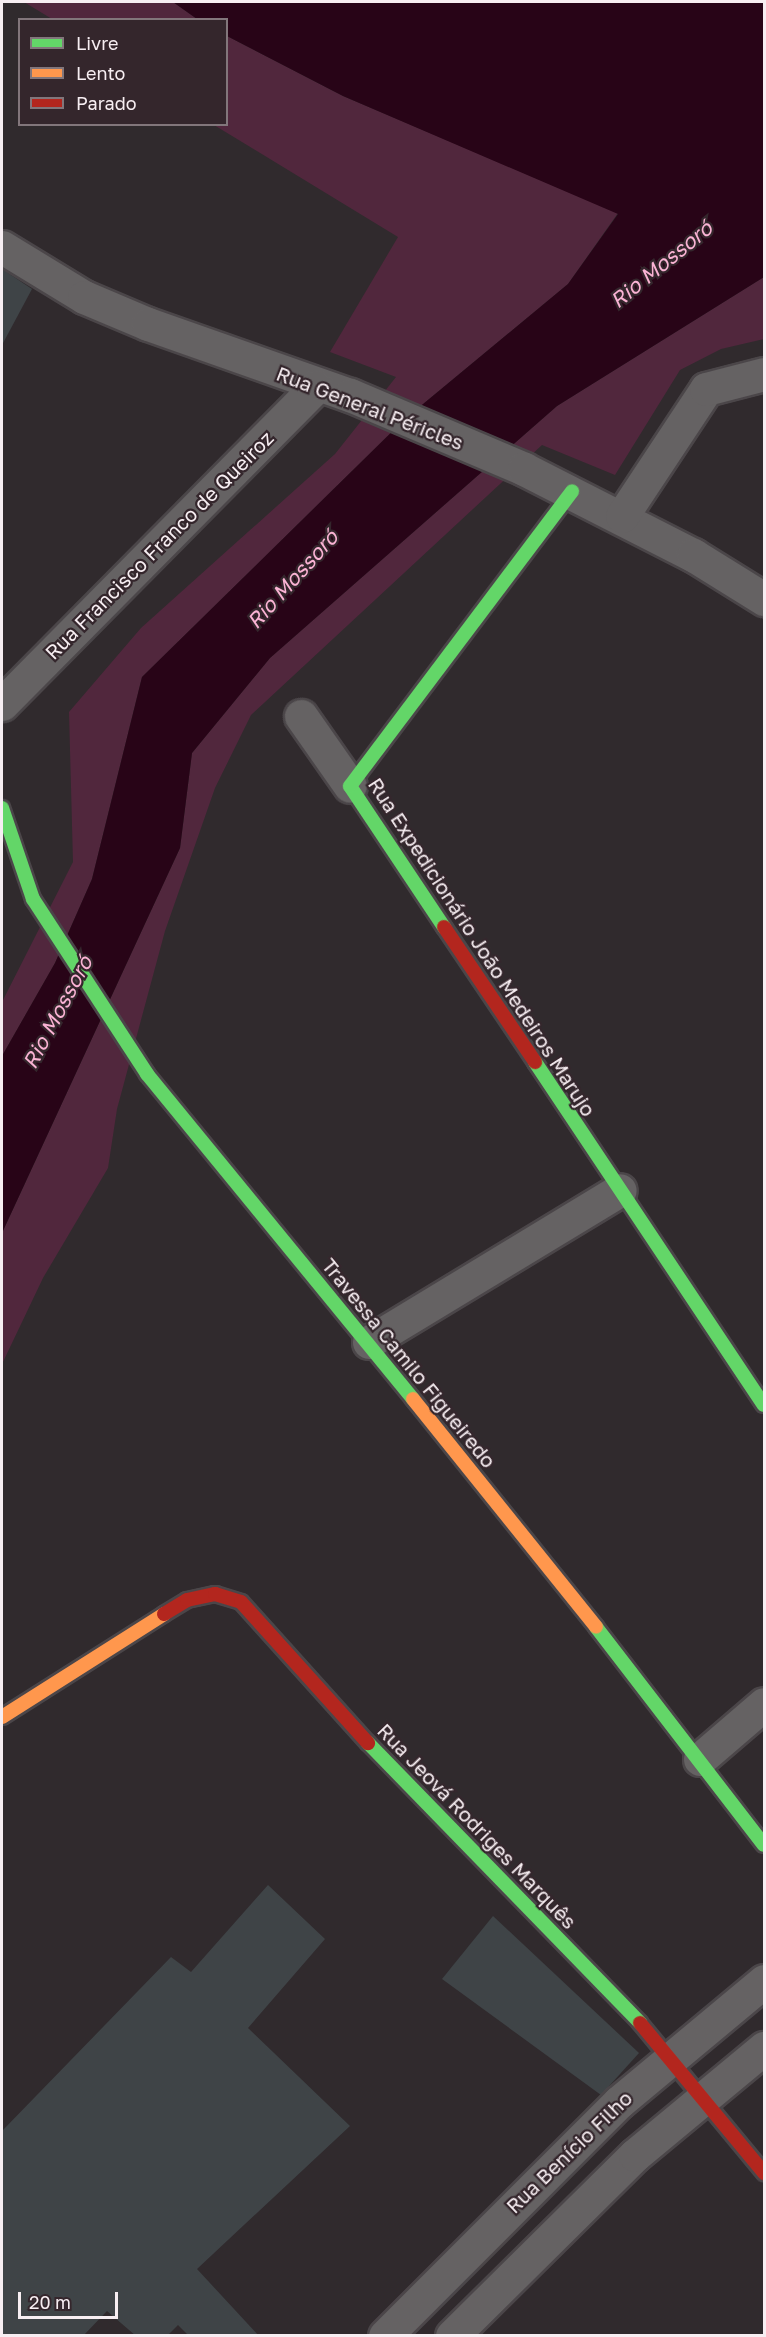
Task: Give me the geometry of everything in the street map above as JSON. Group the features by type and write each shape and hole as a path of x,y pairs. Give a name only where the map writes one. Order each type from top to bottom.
{"street":[{"name":"Rua General Péricles","path":"2,247 84,297 316,387 350,395 572,491 622,516 765,599"},
{"path":"622,516 706,389 765,374"},
{"name":"Rua Francisco Franco de Queiroz","path":"2,704 316,387"},
{"name":"Rua Expedicionário João Medeiros Marujo","path":"572,491 350,786 765,1405"},
{"path":"301,716 350,786"},
{"name":"Travessa Camilo Figueiredo","path":"2,808 33,899 147,1074 369,1342 700,1759 765,1845"},
{"path":"369,1342 620,1190"},
{"name":"Rua Jeová Rodriges Marquês","path":"2,1717 187,1600 215,1594 241,1602 268,1626 384,1761 673,2057 765,2173"},
{"path":"700,1759 765,1704"},
{"name":"Rua Benício Filho","path":"385,2336 483,2235 673,2057 765,1981"},
{"path":"452,2336 518,2270 704,2096 765,2048"},
{"path":"483,2235 518,2270"}],"shaded area":[{"path":"24,2 173,2 196,18 50,18"},
{"path":"228,37 343,96 618,213 568,284 405,419 142,677 92,879 55,963 2,1056 2,1002 73,862 69,712 141,628 335,454 396,377 330,352 398,237 216,126 228,126"},
{"path":"764,277 764,339 721,349 680,370 615,475 542,445 251,715 215,788 165,931 117,1109 108,1168 43,1278 2,1364 2,1233 180,848 192,753 270,658 557,406"}],"water":[{"name":"Rio Mossoró","path":"173,2 764,2 764,277 557,406 270,658 192,753 180,848 2,1233 2,1056 55,963 92,879 142,677 405,419 568,284 618,214 343,96 228,37 228,18 196,18"}],"building":[{"path":"2,269 32,289 2,345"},
{"path":"268,1885 325,1939 248,2028 350,2126 197,2269 259,2336 189,2336 178,2325 167,2336 136,2336 107,2311 83,2336 2,2336 2,2131 171,1957 191,1972"},
{"path":"493,1916 639,2053 601,2095 442,1979"}],"traffic: fast":[{"path":"444,927 350,786 572,491"},
{"path":"2,808 33,899 147,1074 413,1399"},
{"path":"535,1062 764,1405"},
{"path":"596,1627 764,1845"},
{"path":"368,1743 640,2023"}],"traffic: slow":[{"path":"413,1399 596,1627"},
{"path":"2,1717 164,1614"}],"traffic: jam":[{"path":"444,927 535,1062"},
{"path":"164,1614 187,1600 215,1594 241,1602 368,1743"},
{"path":"640,2023 764,2173"}]}
